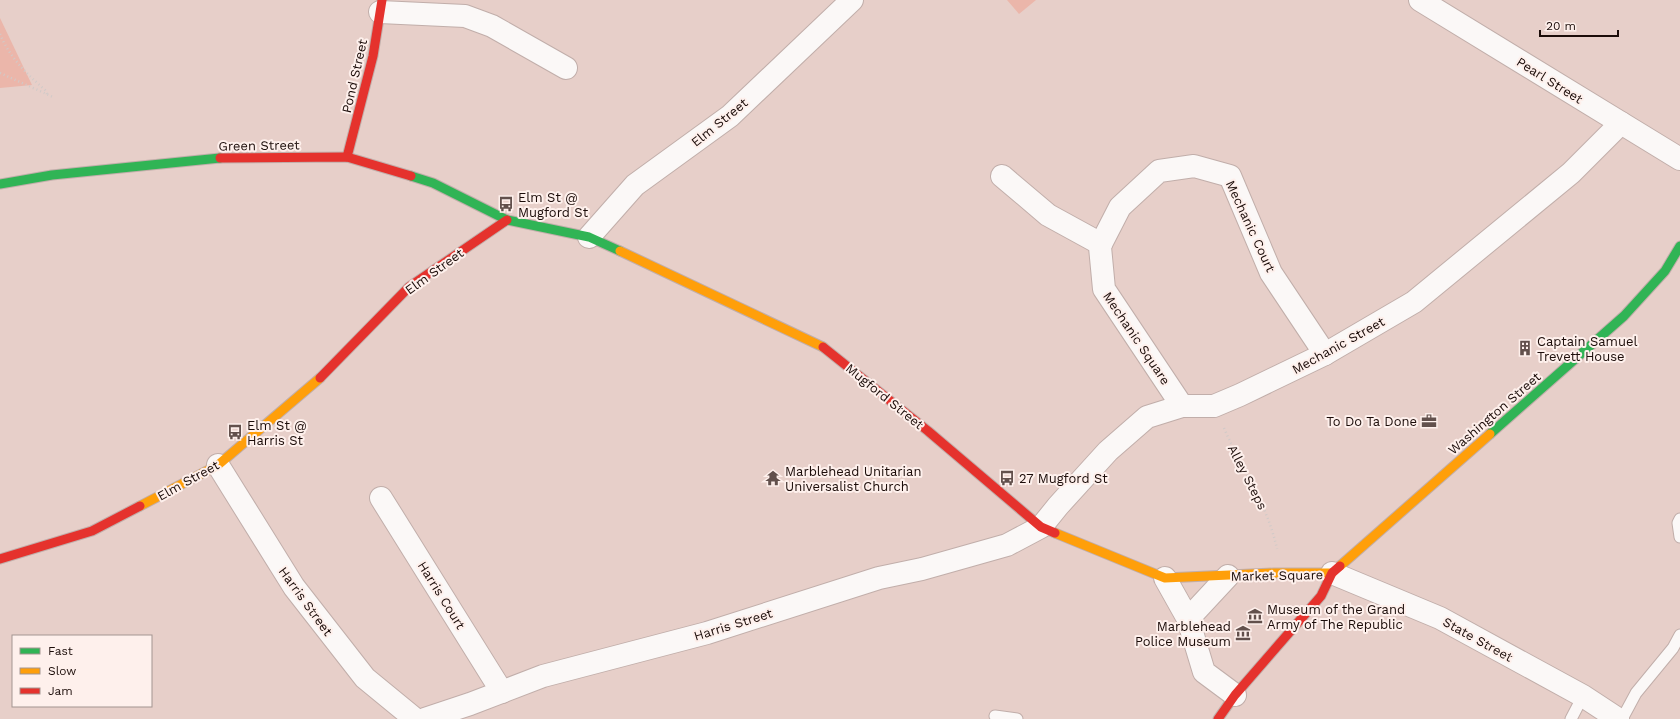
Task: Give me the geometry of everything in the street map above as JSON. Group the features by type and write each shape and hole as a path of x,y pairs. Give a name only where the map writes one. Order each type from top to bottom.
{"main road":[{"name":"Pond Street","path":"347,157 373,56 381,6"},
{"name":"Green Street","path":"0,184 52,175 215,158 347,157 433,183 507,220"},
{"path":"507,220 589,237"},
{"name":"Elm Street","path":"0,559 92,531 218,465 319,379 409,287 507,220"},
{"name":"Mugford Street","path":"589,237 826,348 928,431 1040,527 1165,578"},
{"name":"Washington Street","path":"1332,573 1624,316 1665,271 1680,246"},
{"name":"Market Square","path":"1165,578 1282,573 1332,573 1321,596 1235,695"},
{"path":"1218,719 1235,695"}],"street":[{"name":"Elm Street","path":"589,237 635,185 730,116 852,0"},
{"name":"Pearl Street","path":"1420,0 1680,159"},
{"path":"381,6 465,16 492,26 566,68"},
{"name":"Mechanic Street","path":"1040,527 1108,451 1147,417 1182,406 1214,406 1325,354 1414,302 1571,173 1621,123"},
{"name":"Mechanic Court","path":"1101,244 1120,207 1159,171 1194,166 1230,176 1271,273 1325,354"},
{"path":"1002,176 1048,215 1101,244"},
{"name":"Mechanic Square","path":"1101,244 1104,290 1182,406"},
{"name":"Harris Street","path":"218,465 294,588 365,678 415,719"},
{"name":"Harris Court","path":"381,498 502,692"},
{"name":"Harris Street","path":"425,719 543,676 707,633 879,578 922,569 1007,545 1040,527"},
{"name":"State Street","path":"1332,573 1440,618 1583,696 1618,719"},
{"path":"1188,619 1228,576"},
{"path":"1165,578 1188,619 1204,672 1235,695"}],"lane":[{"path":"1680,519 1678,523 1680,537"},
{"path":"1622,719 1636,693 1673,648 1680,635"},
{"path":"1571,719 1583,696"},
{"path":"995,716 1017,719"}],"path":[{"path":"0,34 6,49 23,71 45,90 47,94"},
{"path":"0,73 53,97"},
{"name":"Alley Steps","path":"1214,406 1232,448 1265,507 1276,542 1282,573"}],"shaded area":[{"path":"1007,0 1036,0 1019,14"},
{"path":"0,18 32,85 0,88"}],"traffic: fast":[{"path":"0,184 52,175 220,158"},
{"path":"411,176 433,183 507,220 589,237 620,251"},
{"path":"1490,434 1624,316 1665,271 1680,246"}],"traffic: slow":[{"path":"620,251 823,347"},
{"path":"140,506 218,465 320,378"},
{"path":"1340,566 1490,434"},
{"path":"1055,533 1165,578 1274,573 1332,573"}],"traffic: jam":[{"path":"347,157 373,56 382,0"},
{"path":"220,158 347,157 411,176"},
{"path":"320,378 409,287 507,220"},
{"path":"823,347 928,431 1041,527 1055,533"},
{"path":"0,559 92,531 140,506"},
{"path":"1218,719 1235,695 1321,596 1332,573 1340,566"}],"place":[{"name":"Elm St @ Mugford St","path":"506,204"},
{"name":"Captain Samuel Trevett House","path":"1525,348"},
{"name":"To Do Ta Done","path":"1429,421"},
{"name":"Elm St @ Harris St","path":"235,432"},
{"name":"Marblehead Unitarian Universalist Church","path":"773,478"},
{"name":"27 Mugford St","path":"1007,478"},
{"name":"Museum of the Grand Army of The Republic","path":"1255,616"},
{"name":"Marblehead Police Museum","path":"1243,633"}]}
